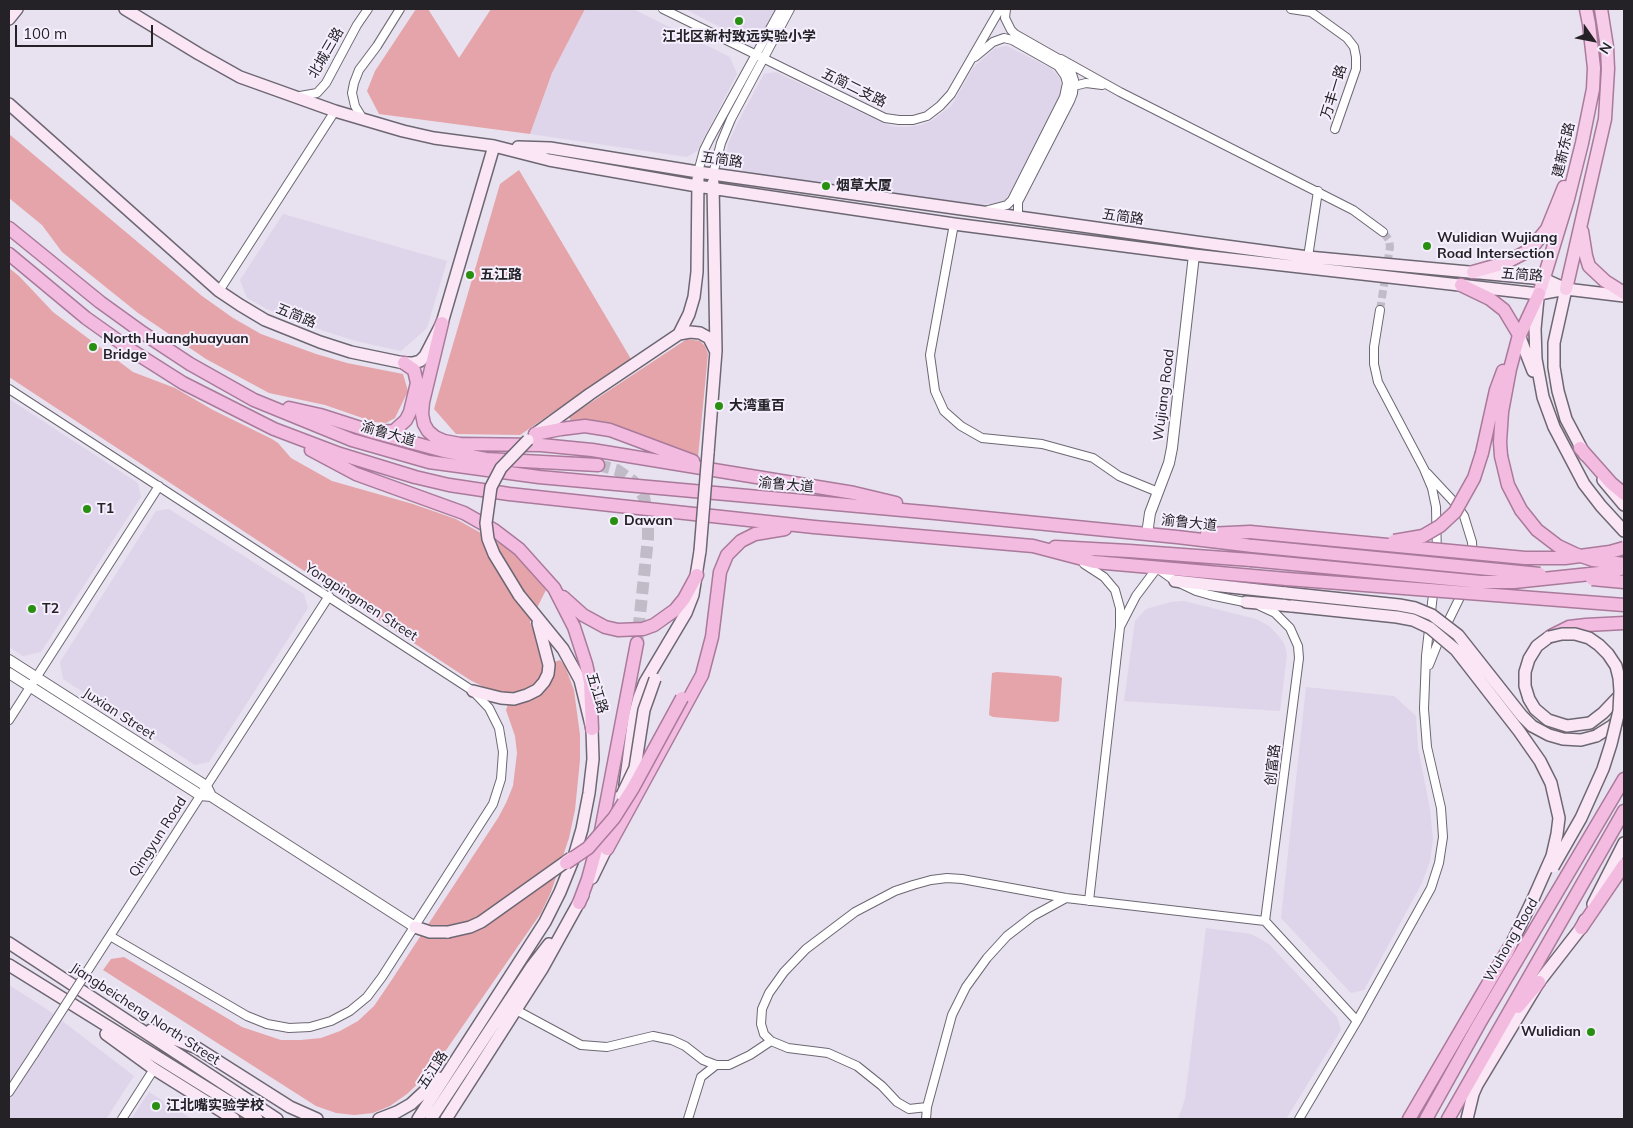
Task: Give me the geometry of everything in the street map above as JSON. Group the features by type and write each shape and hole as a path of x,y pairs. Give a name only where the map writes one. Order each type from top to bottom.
{"highway":[{"name":"渝鲁大道","path":"9,228 100,302 143,333 190,364 254,400 352,440 429,462 540,477 1177,536 1253,546 1624,582"},
{"path":"9,254 86,318 131,350 183,383 274,429 356,474 434,501 478,520 494,530 519,549 571,606 593,621 618,630 643,629 675,610 684,599 697,575"},
{"path":"1461,284 1490,298 1504,310 1520,335 1510,369 1502,412 1500,442 1508,486 1521,510 1537,530 1558,546 1593,560 1624,564"},
{"path":"1375,544 1423,536 1440,526 1455,512 1465,498 1482,453 1496,390 1506,364 1539,294"},
{"path":"442,323 423,402 422,414 424,424 435,437 460,444 541,446 592,450 854,493 935,513"},
{"path":"373,432 394,431 401,426 410,412 417,383 416,376 410,366 404,363"},
{"path":"254,400 320,415 373,432 444,451 486,459 598,465"},
{"path":"531,437 561,429 585,426 610,430 724,472"},
{"path":"274,429 378,467 449,485 509,494 814,526 1033,546 1251,560 1481,582 1514,582 1608,572 1624,568"},
{"path":"1580,448 1624,494"},
{"path":"607,849 693,694 702,674 711,644 720,572 727,555 741,541 755,534 773,530 814,526"},
{"path":"1177,536 1250,532 1525,558 1565,558 1610,552 1624,548"},
{"path":"1033,546 1076,559 1094,562 1624,605"},
{"path":"554,588 574,627 586,664 590,682 592,729"},
{"path":"1549,637 1569,628 1624,623"},
{"path":"575,909 588,878 601,831 637,643"},
{"path":"566,863 588,848 614,818 633,788 711,644"},
{"name":"Wuhong Road","path":"1426,1119 1479,1024 1624,778"},
{"path":"1448,1119 1624,812"},
{"path":"1581,928 1624,865"},
{"path":"1409,1119 1509,948"},
{"path":"1473,1094 1501,1026 1539,982"},
{"path":"1432,1081 1479,1024"}],"main road":[{"path":"9,19 17,9"},
{"name":"五简路","path":"125,9 240,77 335,111 434,138 494,146 550,148 698,172 1308,257 1544,279 1566,289"},
{"name":"建新东路","path":"1539,294 1568,199 1582,143 1592,89 1594,68 1586,9"},
{"path":"1601,9 1607,47 1608,92 1600,146 1554,342 1554,367 1563,410 1580,448 1624,506"},
{"name":"五简路","path":"9,104 219,291 265,320 294,332 351,352 404,363"},
{"path":"1473,272 1517,257 1526,252 1542,237 1582,143"},
{"path":"404,363 413,363 425,356 430,350 442,323 494,146"},
{"name":"五简路","path":"494,146 549,160 698,186 954,224 1194,255 1539,294 1566,289"},
{"path":"679,334 689,314 694,297 697,272 698,172"},
{"path":"415,927 430,932 448,932 470,927 481,922 566,863 597,832 628,784 635,768 644,710 655,679 693,595 697,575 716,352 713,174"},
{"path":"1568,199 1569,225 1575,228 1581,224"},
{"path":"1581,224 1586,256 1590,266 1604,281 1624,294"},
{"path":"1566,289 1624,294"},
{"path":"1539,294 1535,329 1536,359 1543,397"},
{"path":"679,334 700,333 709,338 716,352"},
{"name":"五江路","path":"418,1119 465,1058 545,922 573,860 582,829 593,759 592,729 580,680 563,650 519,595 494,554 488,539 486,523 491,488 501,468 531,437 590,394 679,334"},
{"path":"1520,335 1554,427 1584,484 1624,531"},
{"path":"1176,581 1414,608 1432,615 1458,635 1522,716 1532,726 1549,735 1562,739 1580,740 1596,736 1612,726 1624,715"},
{"path":"1246,602 1397,617 1413,620 1430,628 1456,650 1540,761 1551,783 1559,818 1552,856 1509,948 1479,1024"},
{"path":"473,691 501,698 514,699 537,690 548,674 549,665 537,619"},
{"path":"446,1119 542,969 607,849 623,794 638,698 645,682 677,630"},
{"path":"1533,900 1569,841 1593,794 1611,744 1619,710 1620,691 1616,666 1599,644 1589,638 1575,634 1549,637 1537,646 1529,658 1525,672 1529,699 1535,709 1548,720 1567,726 1590,723 1603,713 1624,691"},
{"path":"1467,1119 1473,1094 1539,982 1581,928 1624,843"},
{"path":"431,1119 465,1058 575,909"},
{"name":"Jiangbeicheng North Street","path":"9,943 131,1023 261,1115"},
{"name":"Jiangbeicheng North Street","path":"9,964 36,982 261,1115"},
{"path":"36,982 154,1069 234,1119"},
{"path":"131,1023 197,1048 290,1107 317,1119"},
{"path":"379,1119 411,1104 465,1058"},
{"path":"261,1115 277,1119"}],"street":[{"name":"北城三路","path":"297,97 317,93 326,83 357,25 368,9"},
{"path":"363,119 355,106 352,93 358,70 377,46 400,9"},
{"name":"五简二支路","path":"662,9 885,118 899,120 913,120 927,116 940,106 950,94 1000,9"},
{"path":"713,174 721,143 781,9"},
{"path":"698,172 704,150 710,138 790,9"},
{"path":"1006,9 1007,24 1015,34 1120,92 1318,191 1353,210 1383,232"},
{"name":"万丰一路","path":"1292,9 1311,12 1347,38 1354,47 1356,69 1335,129"},
{"path":"969,62 999,39 1012,40 1058,66 1065,76 1066,90 1012,200 1000,208 978,212"},
{"path":"1025,219 1018,214 1018,202 1070,101 1074,86 1072,74 1066,63 1061,59"},
{"path":"1064,97 1074,86 1093,83 1120,92"},
{"path":"219,291 335,111"},
{"path":"1308,257 1318,191"},
{"path":"954,224 930,355 936,391 944,411 961,426 982,438 1042,444 1094,458 1119,476 1158,492"},
{"name":"Wujiang Road","path":"1147,534 1150,513 1169,463 1172,448 1194,255"},
{"path":"1300,1119 1357,1022 1431,888 1439,862 1443,837 1442,818 1427,747 1424,709 1426,656 1437,559 1436,507 1432,488 1424,469 1378,382 1374,364 1374,347 1380,310"},
{"name":"Yongpingmen Street","path":"9,389 473,691 489,708 499,728 503,752 501,780 494,804 382,977 367,996 350,1011 310,1027 289,1028 267,1024 247,1016 110,936"},
{"path":"1424,469 1464,516 1472,542 1473,559 1464,589 1431,658 1425,684"},
{"path":"9,720 159,486"},
{"path":"1076,559 1098,572 1110,583 1115,590 1120,608 1120,627 1089,901"},
{"path":"1120,627 1136,596 1157,568"},
{"name":"创富路","path":"1157,568 1176,581 1210,595 1246,602 1268,609 1284,620 1295,637 1298,646 1299,658 1265,921"},
{"name":"Qingyun Road","path":"9,1092 206,792 329,596"},
{"name":"Juxian Street","path":"9,660 34,682 415,927"},
{"name":"Juxian Street","path":"9,672 34,682"},
{"path":"927,1108 909,1109 897,1102 882,1086 857,1066 828,1053 788,1048 770,1041 764,1034 761,1024 762,1009 769,992 784,972 806,949 855,912 895,892 931,880 947,878 1066,898 1265,921 1357,1022"},
{"path":"926,1119 927,1108 952,1015 966,987 987,958 1007,936 1033,916 1066,898"},
{"path":"516,1010 582,1045 607,1047 653,1036 672,1040 685,1046 703,1060 716,1065 729,1065 750,1055 770,1041"},
{"path":"688,1119 701,1076 716,1065"},
{"path":"122,1119 154,1069"}],"shaded area":[{"path":"416,9 428,9 459,58 491,9 585,9 552,73 530,134 379,114 367,91 375,71"},
{"path":"585,9 633,9 730,57 737,74 697,151 687,157 530,134 552,73"},
{"name":"江北区新村致远实验小学","path":"685,9 776,9 764,33 741,38"},
{"path":"1007,46 1052,69 1060,79 1061,86 1060,95 1008,196 1003,202 981,205 749,173 734,168 726,159 728,144 764,74 776,72 883,123 895,127 908,127 921,125 933,120 951,106 973,68 995,48"},
{"path":"9,134 202,296 233,318 261,334 316,354 347,363 403,374 408,391 395,418 386,423 374,422 325,405 269,393 206,359 138,313 62,252 42,225 9,198"},
{"path":"519,170 631,359 520,435 456,434 434,409 500,184"},
{"path":"283,214 447,261 427,328 401,351 356,341 324,331 267,309 247,298 240,280"},
{"path":"9,268 53,312 133,372 175,388 213,410 272,439 291,458 332,481 413,504 456,519 513,551 546,590 530,622 536,637 544,671 538,682 527,691 509,695 484,687 470,680 9,377"},
{"path":"687,339 700,341 705,346 708,354 698,457 610,424 571,422 569,417"},
{"path":"9,399 138,483 141,497 41,652 23,656 9,647"},
{"path":"169,509 304,594 308,608 209,762 195,765 63,679 60,662 156,511"},
{"path":"1184,601 1256,619 1269,626 1277,634 1284,643 1287,654 1280,711 1124,701 1135,621 1146,609 1171,602"},
{"path":"560,660 565,666 574,690 580,735 580,760 575,810 569,838 551,892 541,913 442,1056 425,1077 407,1094 390,1106 373,1113 354,1115 336,1113 316,1106 103,970 111,959 124,957 242,1027 281,1040 321,1038 340,1031 358,1021 374,1006 389,984 506,803 513,786 517,753 515,736 506,710 508,704 527,700 554,662"},
{"path":"992,673 1058,676 1062,678 1059,721 993,717 989,715"},
{"path":"1306,687 1394,696 1416,716 1418,748 1430,809 1433,839 1430,861 1422,883 1364,990 1351,993 1281,918"},
{"path":"1206,928 1251,934 1269,944 1337,1017 1341,1030 1286,1119 1178,1119 1185,1099"},
{"path":"9,985 48,1010 134,1076 106,1119 9,1119"},
{"name":"江北嘴实验学校","path":"149,1092 192,1119 131,1119"}],"tunnel":[{"path":"1380,310 1390,247 1389,240 1383,232"},
{"path":"598,465 617,470 633,481 644,497 648,517 648,538 637,643"}],"place":[{"name":"江北区新村致远实验小学","path":"739,21"},
{"name":"烟草大厦","path":"826,186"},
{"name":"Wulidian Wujiang Road Intersection","path":"1427,246"},
{"name":"五江路","path":"470,275"},
{"name":"North Huanghuayuan Bridge","path":"93,347"},
{"name":"大湾重百","path":"719,406"},
{"name":"T1","path":"87,509"},
{"name":"Dawan","path":"614,521"},
{"name":"T2","path":"32,609"},
{"name":"Wulidian","path":"1591,1032"},
{"name":"江北嘴实验学校","path":"156,1106"}]}
